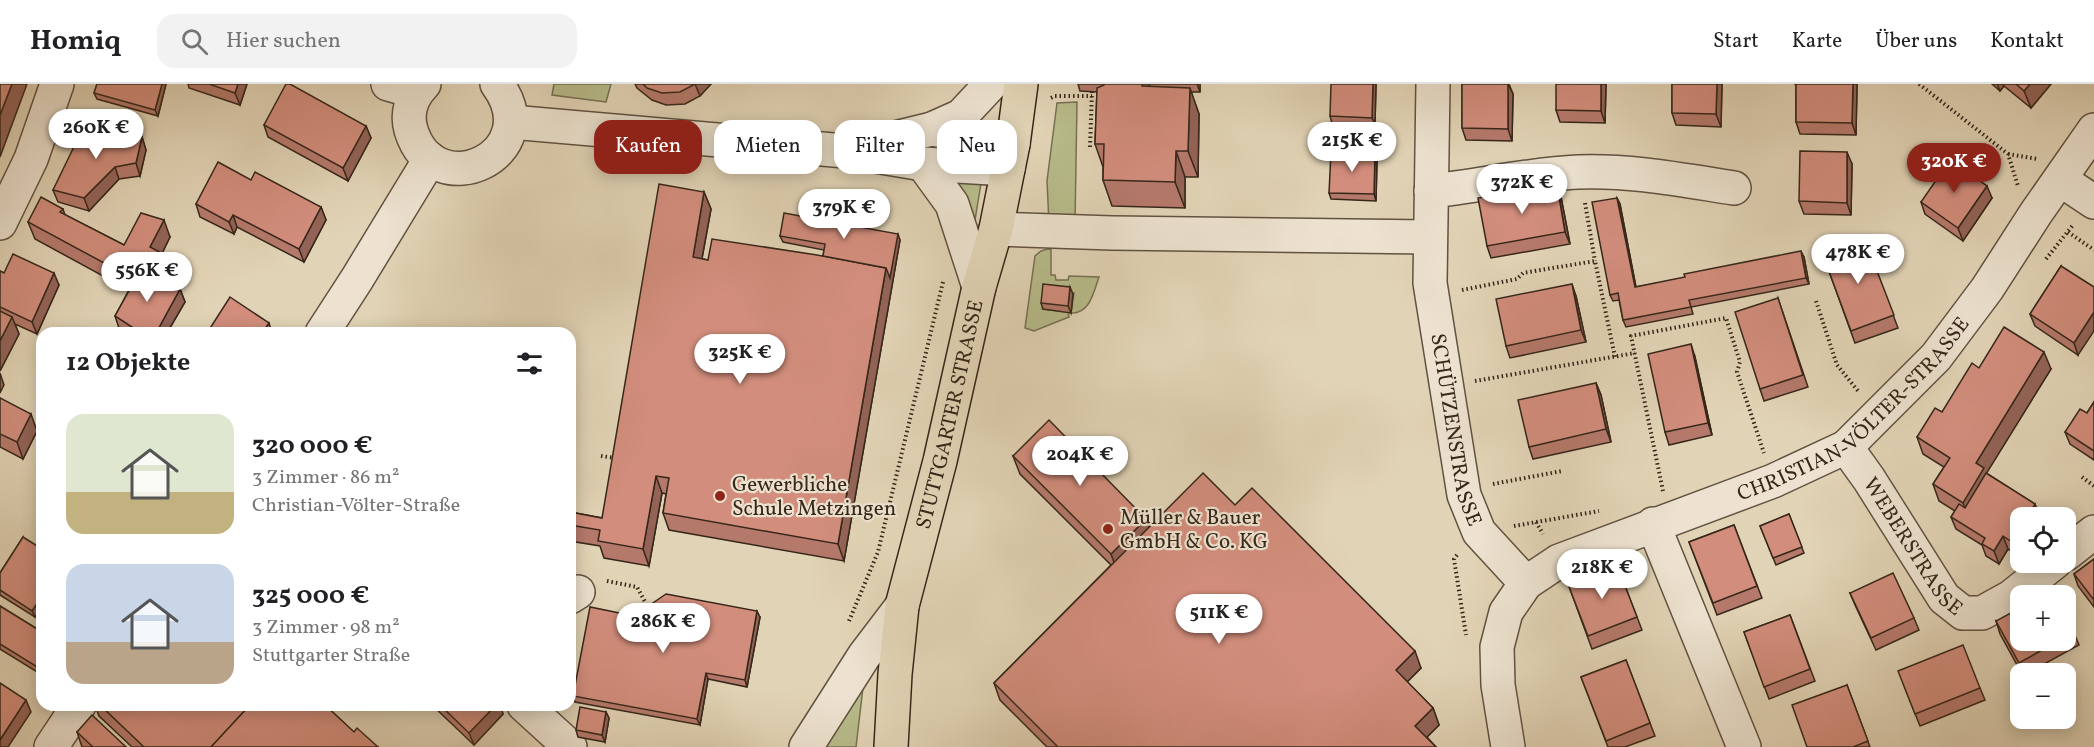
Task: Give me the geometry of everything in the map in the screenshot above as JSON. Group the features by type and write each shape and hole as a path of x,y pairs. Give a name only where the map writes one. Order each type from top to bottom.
{"main road":[{"name":"STUTTGARTER STRASSE","path":"1016,120 1021,84"},
{"name":"STUTTGARTER STRASSE","path":"891,747 902,606 940,461 979,287 996,229 1007,174"}],"street":[{"path":"0,223 31,159 57,84"},
{"path":"409,87 410,127 416,144 430,159 446,167 464,169 484,163 498,152 507,138 511,122 505,95 497,84"},
{"path":"925,131 961,116 991,84"},
{"name":"SCHÜTZENSTRASSE","path":"1433,84 1431,293 1463,490 1479,532 1526,583"},
{"path":"511,122 834,150"},
{"path":"932,129 937,131"},
{"name":"CHRISTIAN-VÖLTER-STRASSE","path":"1526,583 1558,561 1773,481 1845,447 1936,357 1988,289 2036,213 2094,130"},
{"path":"326,327 430,159"},
{"path":"925,167 952,204 979,287"},
{"path":"1431,191 1546,174 1579,172 1650,174 1734,188"},
{"path":"2061,180 2094,202"},
{"path":"996,229 1112,233 1430,237"},
{"name":"WEBERSTRASSE","path":"1845,447 1869,479 1944,598 1964,613 1982,613 2011,597 2041,573"},
{"path":"1661,521 1744,747"},
{"path":"2076,546 2094,532"},
{"path":"1508,747 1498,685 1497,647 1506,612 1526,583"},
{"path":"806,747 864,656 902,606"},
{"path":"51,747 75,711"},
{"path":"531,711 570,747"}],"path":[{"path":"1919,84 2008,154 2022,200 2036,213"},
{"path":"1090,147 1092,92"},
{"path":"1579,172 1615,357"},
{"path":"2068,232 2094,250"},
{"path":"1431,293 1517,279 1523,273 1595,261"},
{"path":"844,629 878,552 943,283 942,273"},
{"path":"1816,301 1837,365 1878,415"},
{"path":"1661,521 1631,336 1726,318 1740,362 1737,372 1773,481"},
{"path":"1445,386 1635,353"},
{"path":"601,456 622,458"},
{"path":"1463,490 1562,471"},
{"path":"2082,477 2094,486"},
{"path":"1467,637 1454,559 1479,532 1603,510"},
{"path":"584,590 637,587 651,612"}],"green space":[{"path":"554,84 611,84 606,102 552,95"},
{"path":"1077,102 1075,223 1049,224 1047,181 1057,103"},
{"path":"950,176 982,177 975,220 969,204"},
{"path":"1051,248 1051,275 1055,275 1056,280 1068,280 1069,276 1099,277 1087,306 1077,312 1071,313 1074,293 1046,290 1042,309 1068,312 1069,317 1034,331 1025,328 1035,256"},
{"path":"864,679 856,747 821,747"}],"building":[{"path":"0,84 12,84 0,115"},
{"path":"97,84 162,84 155,110 94,93"},
{"path":"209,84 238,84 235,93"},
{"path":"286,84 290,84 366,126 343,168 264,125"},
{"path":"643,84 695,84 680,92 662,93 647,88"},
{"path":"1104,84 1190,88 1188,151 1176,151 1175,182 1103,180 1104,144 1095,144 1097,88"},
{"path":"1331,84 1373,84 1372,118 1330,116"},
{"path":"1462,84 1508,84 1508,129 1462,128"},
{"path":"1556,84 1601,84 1601,111 1556,110"},
{"path":"1672,84 1717,84 1716,114 1672,113"},
{"path":"1796,84 1853,84 1852,123 1796,122"},
{"path":"2016,84 2030,84 2024,91"},
{"path":"84,126 142,137 136,163 115,167 84,198 53,190"},
{"path":"1800,151 1847,152 1847,203 1799,201"},
{"path":"1331,152 1375,154 1374,194 1329,193"},
{"path":"1950,160 1987,186 1958,228 1921,202"},
{"path":"218,162 251,180 255,172 321,207 299,249 233,215 229,222 196,204"},
{"path":"659,184 704,192 693,257 708,260 712,239 886,268 838,544 663,513 669,478 656,476 643,549 598,541 600,530 576,526 576,513 602,518"},
{"path":"1557,185 1565,232 1487,246 1478,198"},
{"path":"41,197 63,209 60,212 124,245 141,213 164,220 150,247 165,255 155,272 139,264 132,278 28,222"},
{"path":"1617,198 1635,287 1685,277 1684,274 1801,251 1806,278 1689,300 1691,307 1623,320 1618,293 1610,295 1592,202"},
{"path":"784,213 898,234 890,278 886,268 823,256 825,244 780,236"},
{"path":"1865,240 1894,315 1851,331 1823,255"},
{"path":"13,254 54,273 32,322 0,307 0,271 4,273"},
{"path":"2061,266 2094,287 2094,312 2074,343 2030,314"},
{"path":"141,269 180,289 159,327 132,327 115,316"},
{"path":"1043,284 1070,287 1068,306 1041,303"},
{"path":"1572,284 1581,330 1506,346 1496,299"},
{"path":"230,297 269,323 266,327 211,327"},
{"path":"1778,298 1803,375 1760,389 1735,312"},
{"path":"0,311 12,317 0,341"},
{"path":"2004,327 2044,352 1976,463 1984,468 1963,503 1933,484 1950,458 1917,437 1935,408 1942,412 1972,363 1979,368"},
{"path":"1691,344 1708,423 1665,432 1648,354"},
{"path":"1596,383 1606,429 1529,447 1518,400"},
{"path":"0,398 31,414 17,442 0,434"},
{"path":"2094,402 2094,451 2065,432 2080,409 2087,413"},
{"path":"1049,420 1146,519 1111,554 1013,456"},
{"path":"1203,473 1235,505 1252,488 1415,651 1396,670 1433,708 1415,726 1436,747 1058,747 994,683"},
{"path":"1986,473 2035,504 2033,507 2010,507 2010,541 2003,536 1994,551 1982,544 1985,538 1951,517 1959,504 1965,508"},
{"path":"1789,514 1802,547 1773,558 1760,526"},
{"path":"1734,525 1757,586 1713,603 1689,542"},
{"path":"23,537 36,545 36,605 32,611 0,590 0,573"},
{"path":"2094,559 2094,600 2074,574"},
{"path":"1617,565 1637,617 1588,636 1568,584"},
{"path":"1893,573 1914,618 1871,638 1850,593"},
{"path":"666,594 757,611 745,680 706,673 697,719 576,697 576,680 590,607 634,616"},
{"path":"0,606 36,628 36,666 0,644"},
{"path":"2010,613 2010,647 1996,621"},
{"path":"1790,615 1810,669 1764,687 1744,632"},
{"path":"1963,645 1980,688 1915,714 1898,671"},
{"path":"2012,651 2040,651 2019,663"},
{"path":"1626,660 1650,723 1606,741 1581,677"},
{"path":"0,683 26,700 0,740"},
{"path":"1847,685 1868,741 1853,747 1807,747 1792,705"},
{"path":"580,707 606,712 602,735 576,730"},
{"path":"106,711 244,711 211,747 144,747"},
{"path":"244,711 331,711 354,732 357,728 378,747 211,747"},
{"path":"446,711 490,711 469,733"},
{"path":"92,715 126,747 93,747 77,732"}],"place":[{"name":"Gewerbliche Schule Metzingen","path":"720,496"},
{"name":"Müller & Bauer GmbH & Co. KG","path":"1108,529"}]}
